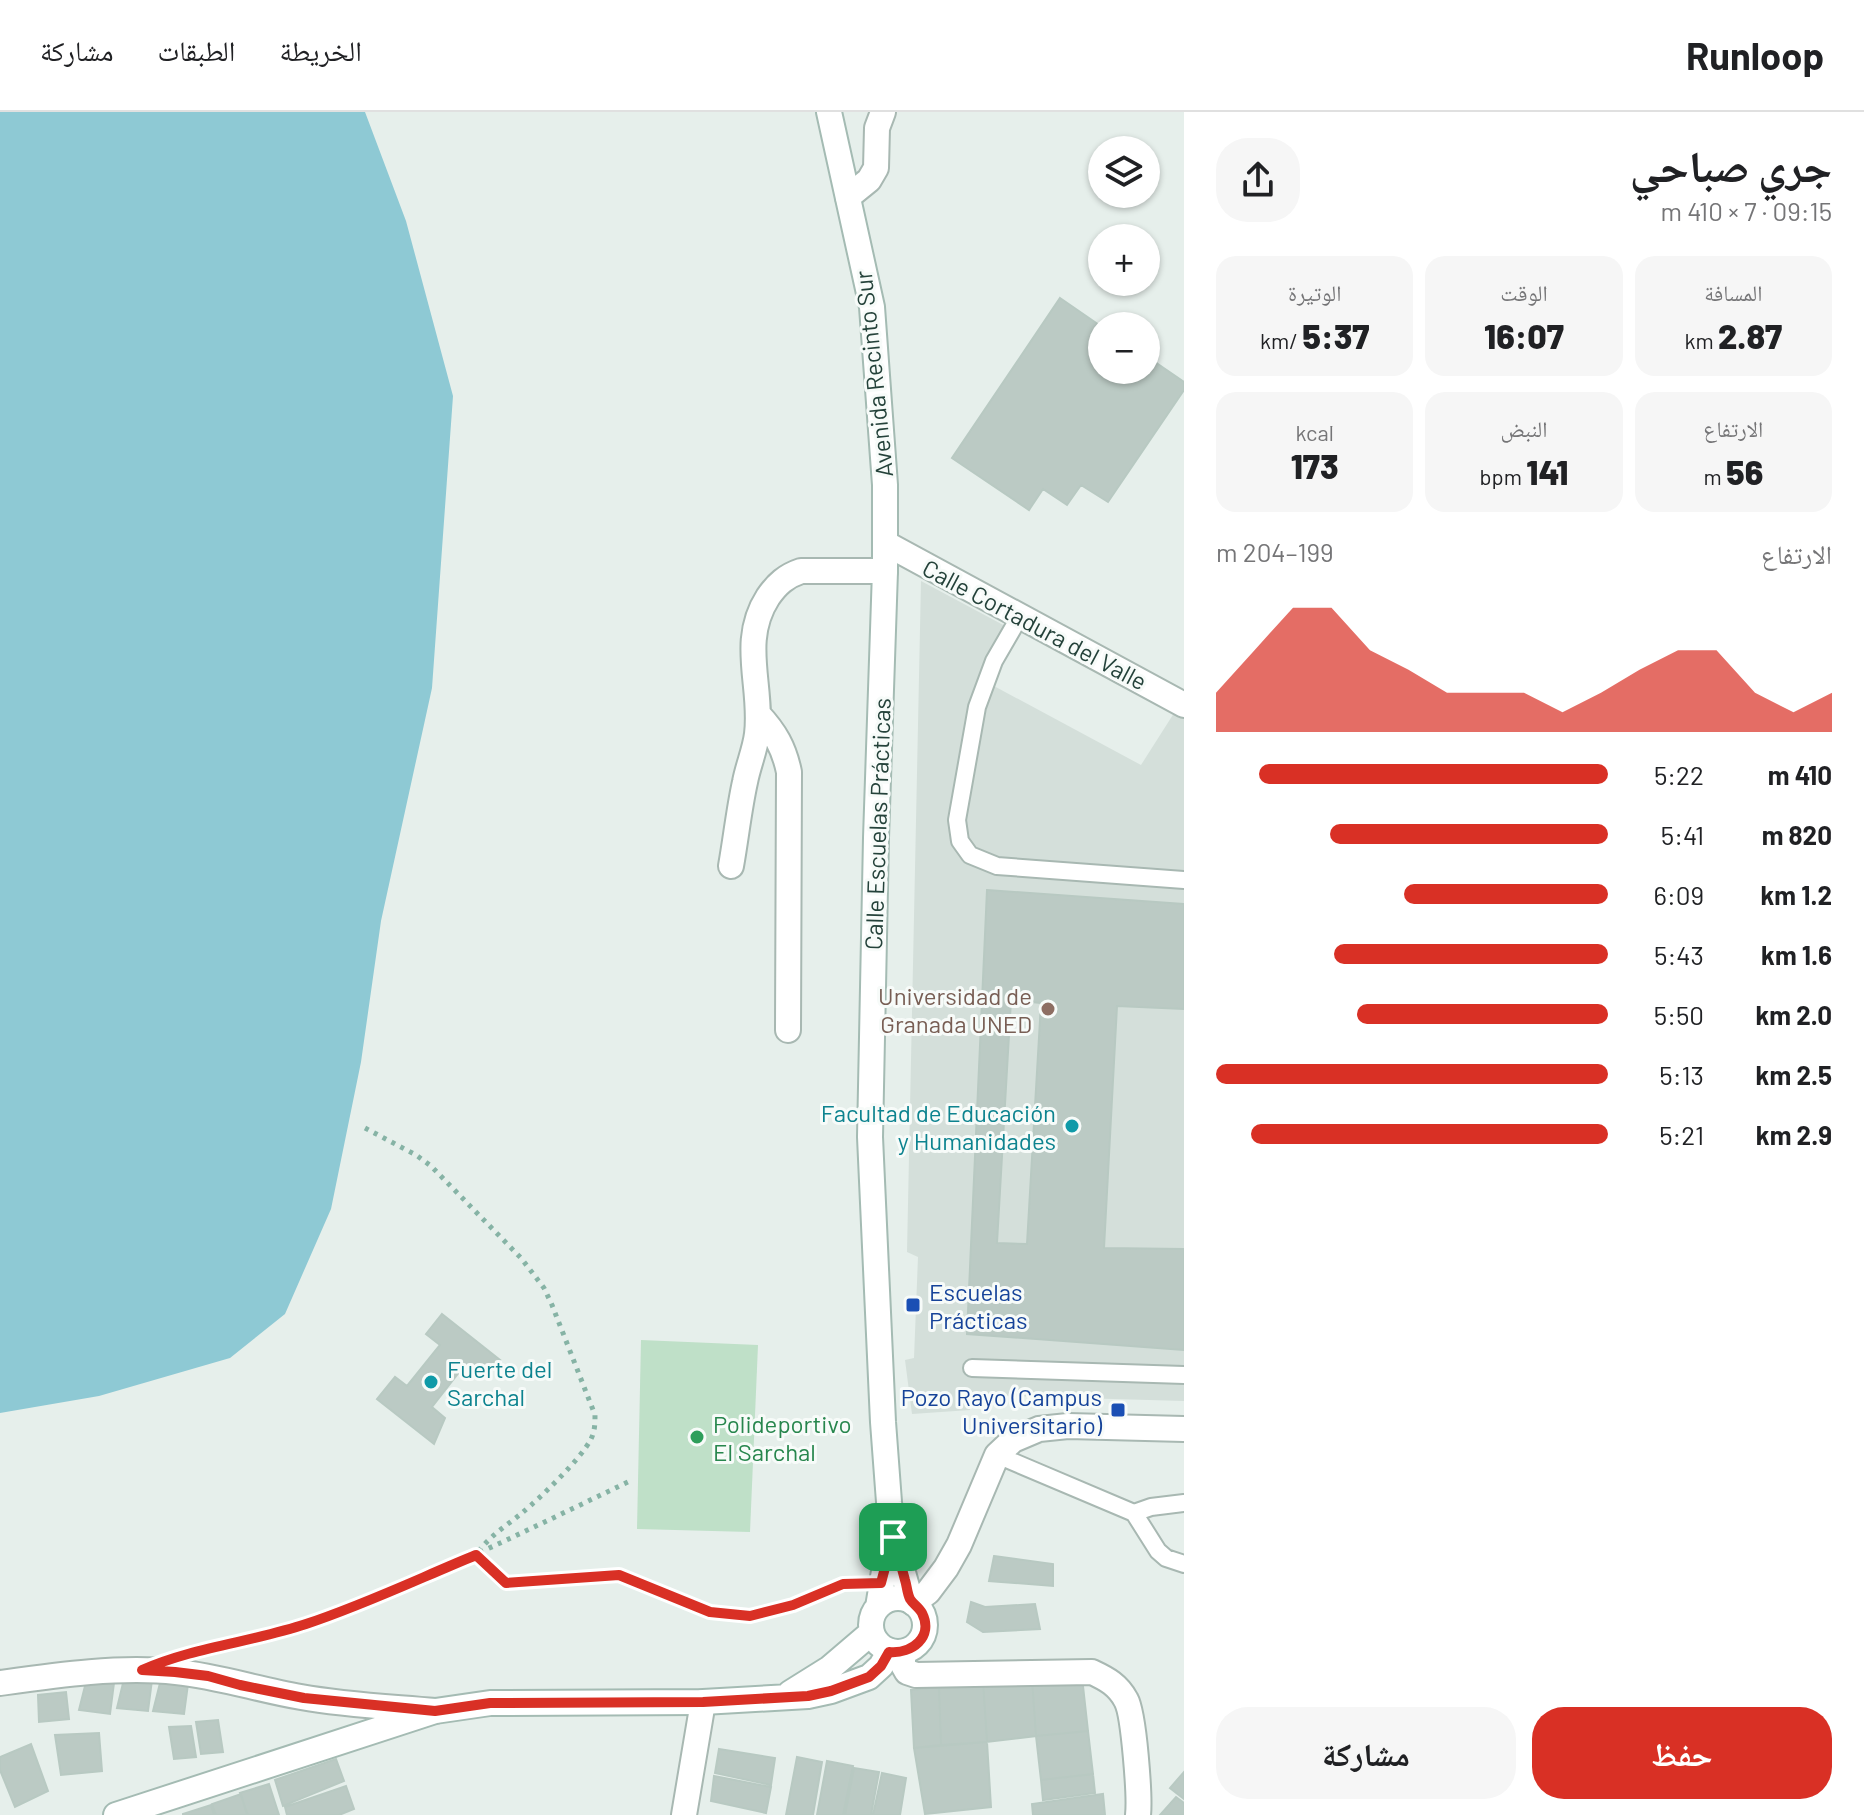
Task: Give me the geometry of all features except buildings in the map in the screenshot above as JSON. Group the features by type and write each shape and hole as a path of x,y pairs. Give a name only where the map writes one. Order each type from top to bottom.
{"main road":[{"name":"Avenida Recinto Sur","path":"829,112 872,307 884,456 885,543"},
{"path":"848,197 869,180 876,168 877,128 883,112"},
{"name":"Calle Escuelas Prácticas","path":"885,543 870,1137 883,1422 893,1537"},
{"name":"Calle Cortadura del Valle","path":"885,543 1184,705"},
{"path":"731,866 744,783 757,735 753,640 763,605 780,581 801,571 885,571"},
{"path":"758,714 779,740 789,772 788,1030"},
{"path":"912,1602 928,1592 946,1568 997,1455 1013,1440 1039,1429 1068,1426 1184,1429"},
{"path":"893,1537 880,1595 871,1619 871,1633 878,1645 896,1652 907,1672 916,1675 1068,1671 1092,1672 1114,1683 1128,1703 1133,1727 1138,1815"},
{"path":"893,1537 912,1602"},
{"path":"116,1815 435,1711 490,1703 703,1702 808,1696 853,1684 869,1677 896,1652 911,1649 918,1643 925,1626 920,1609 912,1602 897,1598 884,1602 880,1595"},
{"path":"784,1697 830,1668 871,1633"},
{"path":"0,1683 142,1670 175,1672 208,1676 304,1698 435,1711"},
{"path":"684,1815 703,1702"}],"lane":[{"path":"1020,616 994,661 977,707 957,820 960,841 970,855 997,866 1184,880"},
{"path":"972,1368 1184,1375"},
{"path":"997,1455 1134,1513 1158,1551 1166,1558 1184,1564"},
{"path":"1134,1513 1151,1507 1184,1503"}],"path":[{"path":"365,1128 431,1166 533,1273 552,1305 595,1415 595,1428 582,1452 555,1483 492,1536 476,1555"},
{"path":"195,1651 306,1624 354,1606 476,1555 628,1482"},
{"path":"476,1555 506,1583 619,1575 710,1612 750,1616 793,1605 843,1584 880,1595"}],"shaded area":[{"name":"Universidad de Granada UNED","path":"921,581 1007,627 981,679 1141,765 1176,710 1184,715 1184,1401 970,1395 970,1410 912,1414 905,1360 914,1358 918,1257 907,1252"}],"green space":[{"name":"Polideportivo El Sarchal","path":"641,1340 758,1345 750,1532 637,1529"}],"water":[{"path":"0,112 365,112 406,221 453,396 432,688 381,921 361,1062 331,1209 285,1314 230,1358 99,1396 0,1413"}],"place":[{"name":"Universidad de Granada UNED","path":"1048,1009"},
{"name":"Facultad de Educación y Humanidades","path":"1072,1126"},
{"name":"Escuelas Prácticas","path":"913,1305"},
{"name":"Fuerte del Sarchal","path":"431,1382"},
{"name":"Pozo Rayo (Campus Universitario)","path":"1118,1410"},
{"name":"Polideportivo El Sarchal","path":"697,1437"}],"route":[{"path":"893,1537 911,1601 924,1617 923,1635 911,1649 889,1652 881,1666 869,1677 808,1696 703,1702 490,1703 435,1711 304,1698 208,1676 142,1670 184,1654 306,1624 476,1555 506,1583 619,1575 710,1612 750,1616 793,1605 843,1584 881,1583 893,1537"}]}
